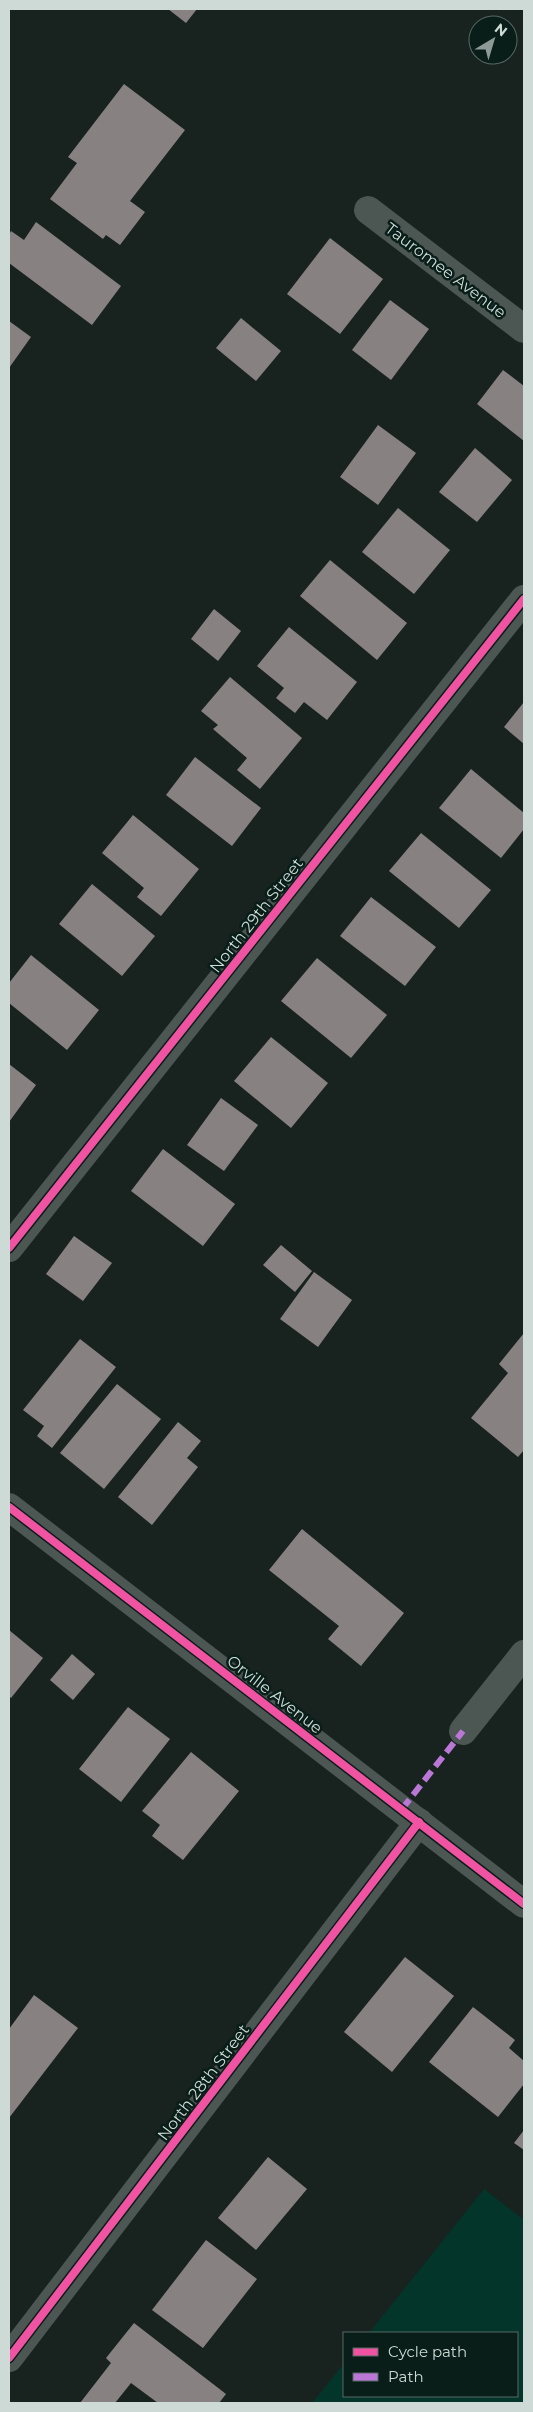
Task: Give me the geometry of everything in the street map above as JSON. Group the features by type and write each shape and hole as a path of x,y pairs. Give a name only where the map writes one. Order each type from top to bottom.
{"street":[{"name":"Tauromee Avenue","path":"368,210 524,329"},
{"name":"North 29th Street","path":"9,1248 524,599"},
{"name":"Orville Avenue","path":"9,1507 524,1904"},
{"path":"463,1731 524,1654"},
{"name":"North 28th Street","path":"9,2358 419,1822"}],"green space":[{"path":"484,2189 524,2220 524,2403 312,2403 343,2365 343,2397 518,2397 518,2332 370,2332"}],"building":[{"path":"168,9 197,9 186,23"},
{"path":"124,84 185,130 130,201 145,212 120,245 106,235 103,239 50,199 77,163 68,157"},
{"path":"36,222 121,286 92,325 9,263 9,235 11,231 24,240"},
{"path":"330,238 383,279 340,334 287,294"},
{"path":"390,300 429,329 391,380 352,350"},
{"path":"241,318 281,351 256,381 216,348"},
{"path":"9,321 31,337 9,368"},
{"path":"503,370 524,386 524,441 477,404"},
{"path":"378,425 416,453 378,505 340,477"},
{"path":"475,448 512,480 477,522 439,492"},
{"path":"398,508 450,550 414,594 362,552"},
{"path":"330,560 407,623 377,660 300,596"},
{"path":"214,609 241,631 218,661 191,639"},
{"path":"289,627 357,682 327,720 304,702 295,713 276,698 284,688 257,666"},
{"path":"230,677 302,738 260,789 237,770 247,758 213,729 218,725 201,711"},
{"path":"524,702 524,744 504,727"},
{"path":"195,757 261,808 232,846 166,795"},
{"path":"471,769 524,813 524,829 501,858 439,808"},
{"path":"133,815 199,869 161,916 137,897 144,888 102,853"},
{"path":"421,833 491,890 459,928 389,871"},
{"path":"92,884 155,936 122,976 59,924"},
{"path":"371,897 436,947 405,986 340,936"},
{"path":"31,955 99,1010 67,1050 9,1003 9,983"},
{"path":"317,958 387,1015 351,1058 281,1001"},
{"path":"271,1037 328,1083 291,1128 234,1081"},
{"path":"9,1064 36,1085 9,1122"},
{"path":"221,1098 258,1125 224,1171 187,1145"},
{"path":"163,1149 235,1204 203,1246 131,1191"},
{"path":"74,1236 112,1263 83,1301 46,1274"},
{"path":"281,1245 312,1271 295,1292 263,1265"},
{"path":"314,1272 352,1300 318,1347 280,1319"},
{"path":"524,1333 524,1450 518,1457 471,1418 508,1373 499,1364"},
{"path":"80,1339 116,1367 52,1448 37,1436 44,1426 23,1410"},
{"path":"117,1384 161,1419 104,1489 60,1453"},
{"path":"178,1422 201,1441 187,1458 198,1467 152,1525 118,1497"},
{"path":"302,1529 404,1613 361,1666 328,1639 339,1626 269,1570"},
{"path":"9,1630 43,1658 11,1698 9,1696"},
{"path":"72,1654 95,1674 73,1700 50,1680"},
{"path":"128,1707 170,1739 121,1802 79,1769"},
{"path":"191,1752 239,1791 183,1860 152,1836 160,1825 142,1811"},
{"path":"405,1957 454,1996 392,2072 344,2032"},
{"path":"34,1995 78,2028 9,2118 9,2029"},
{"path":"473,2007 515,2040 509,2048 524,2061 524,2084 498,2117 429,2062"},
{"path":"524,2130 524,2150 514,2143"},
{"path":"268,2157 307,2189 256,2250 218,2218"},
{"path":"206,2240 257,2279 203,2348 152,2310"},
{"path":"134,2323 226,2394 219,2403 158,2403 131,2383 115,2403 80,2403 111,2363 106,2358"}],"marked path":[{"path":"402,1809 463,1731"}],"cycle path":[{"path":"9,1248 524,599"},
{"path":"9,1507 524,1904"},
{"path":"9,2358 419,1822"}]}
